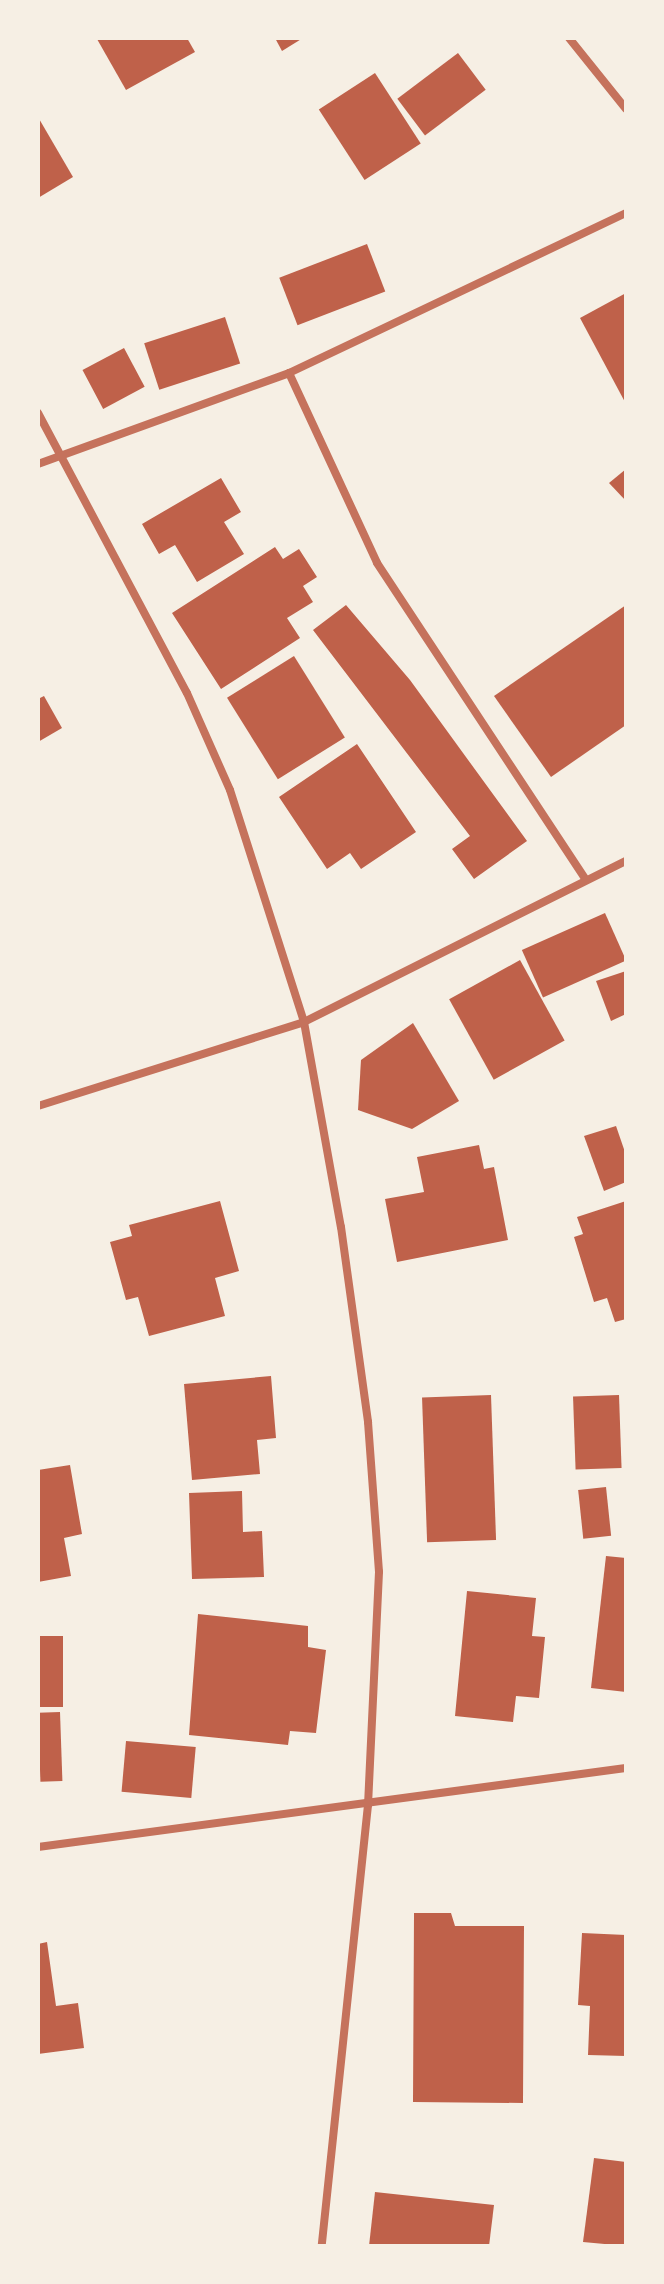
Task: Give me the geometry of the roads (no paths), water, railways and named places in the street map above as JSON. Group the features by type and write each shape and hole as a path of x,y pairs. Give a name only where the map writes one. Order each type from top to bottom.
{"street":[{"path":"569,38 626,109"},
{"path":"38,464 289,373 626,213"},
{"path":"289,373 377,563 585,878"},
{"path":"38,413 187,693 230,790 304,1022 368,1422 379,1572 368,1805 322,2246"},
{"path":"38,1106 304,1022 585,878 626,861"},
{"path":"38,1847 626,1768"}]}
